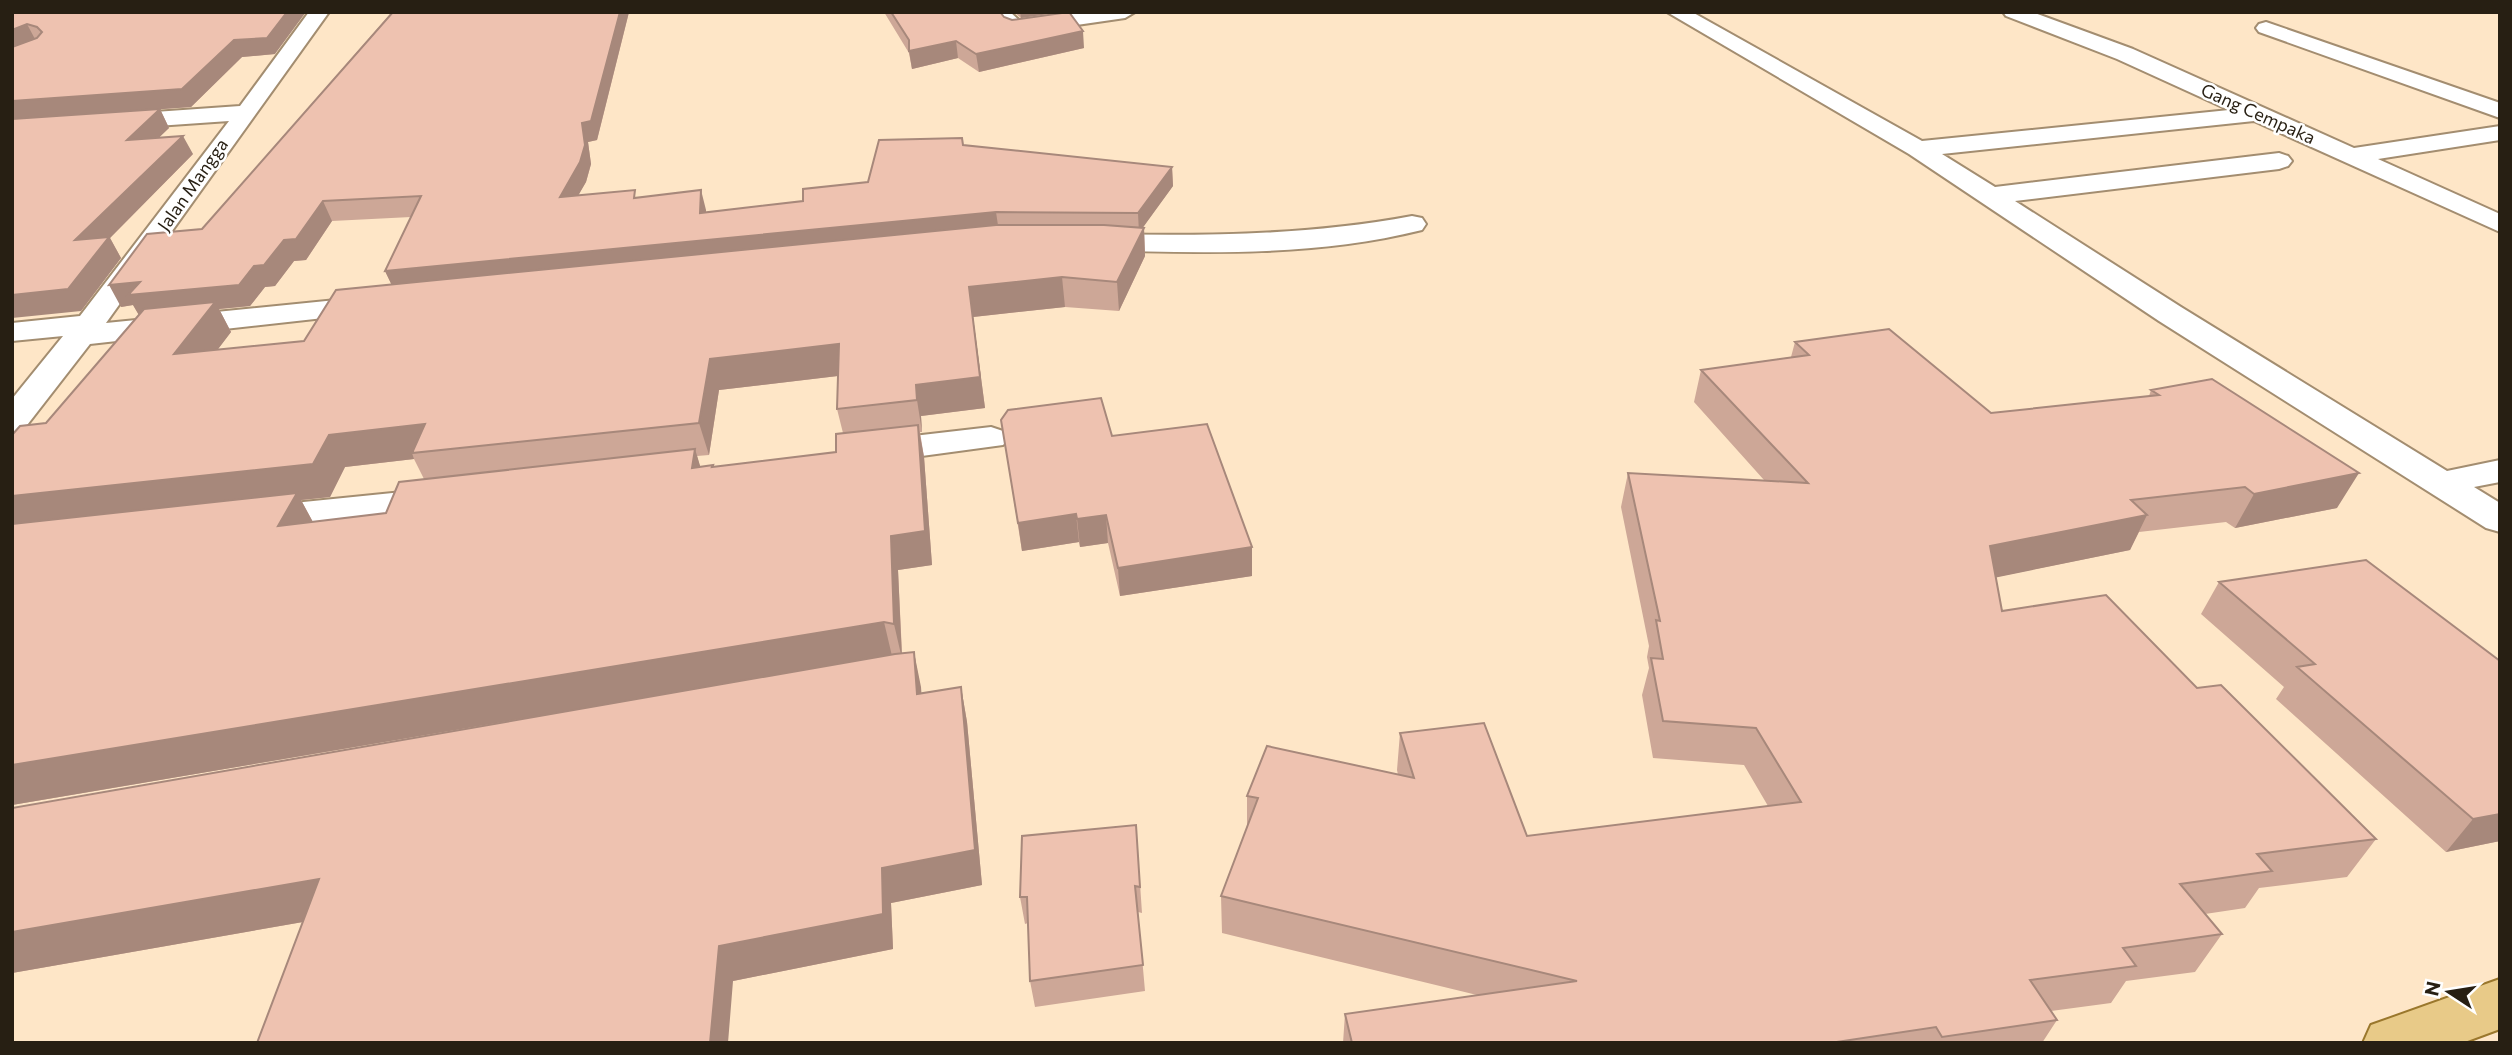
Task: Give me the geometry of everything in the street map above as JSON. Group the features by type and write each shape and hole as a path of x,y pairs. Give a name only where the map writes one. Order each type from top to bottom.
{"main road":[{"path":"2391,1043 2500,1004"}],"street":[{"name":"Jalan Mangga","path":"12,422 87,329 176,211 319,12"},
{"path":"998,12 1015,28 1125,12"},
{"path":"1677,12 1918,149 2170,314 2500,520"},
{"name":"Gang Cempaka","path":"2013,12 2126,54 2500,224"},
{"path":"2266,28 2500,111"},
{"path":"12,129 246,113"},
{"path":"1918,149 2258,113"},
{"path":"2353,156 2500,133"},
{"path":"1990,196 2279,161"},
{"path":"1066,241 1265,244 1412,224"},
{"path":"12,332 87,329 408,302"},
{"path":"839,455 991,438"},
{"path":"2442,483 2500,471"},
{"path":"219,523 481,495"}],"building":[{"path":"12,12 287,12 267,38 234,40 182,89 12,101 12,47 37,38 42,32 27,24 12,30"},
{"path":"393,12 620,12 591,121 582,123 585,145 580,162 560,197 635,190 634,198 701,190 700,213 803,201 803,189 868,182 879,140 962,138 963,145 1172,167 1138,213 996,212 385,271 421,196 323,201 296,239 284,240 264,265 254,266 239,285 128,295 140,282 109,285 147,234 202,229"},
{"path":"891,12 1000,12 1012,20 1069,12 1083,31 976,54 956,41 909,51 909,40"},
{"path":"160,109 127,140 183,136 75,240 109,237 68,289 12,295 12,119"},
{"path":"996,225 1104,225 1144,228 1117,282 1062,277 969,287 980,377 916,385 917,400 837,409 839,344 710,359 699,423 412,453 425,424 329,435 313,464 12,496 12,435 20,426 46,423 144,309 215,302 174,354 304,341 336,290"},
{"path":"1889,329 1991,413 2159,395 2151,390 2212,379 2359,473 2254,494 2245,487 2131,500 2147,515 1990,546 2002,611 2106,595 2197,688 2221,685 2376,839 2257,854 2272,871 2180,884 2222,934 2123,948 2136,966 2030,980 2057,1020 1942,1037 1936,1027 1830,1043 1352,1043 1345,1014 1577,981 1221,896 1258,798 1247,796 1267,746 1414,778 1400,733 1484,723 1527,836 1801,802 1756,728 1663,721 1651,658 1663,659 1656,620 1660,621 1628,473 1808,483 1701,370 1809,355 1795,342"},
{"path":"1101,398 1112,436 1207,424 1252,547 1118,568 1106,515 1077,519 1076,514 1018,523 1001,420 1008,410"},
{"path":"918,425 925,531 891,536 894,624 884,622 12,765 12,524 297,493 278,526 386,513 399,482 695,449 692,468 713,465 712,467 836,452 836,434"},
{"path":"2366,560 2500,661 2500,814 2473,819 2297,667 2315,664 2219,582"},
{"path":"914,652 917,694 961,687 975,850 882,868 883,914 719,946 710,1043 257,1043 319,879 12,932 12,808"},
{"path":"1136,825 1140,887 1135,886 1143,965 1030,981 1027,897 1020,897 1022,836"}]}
